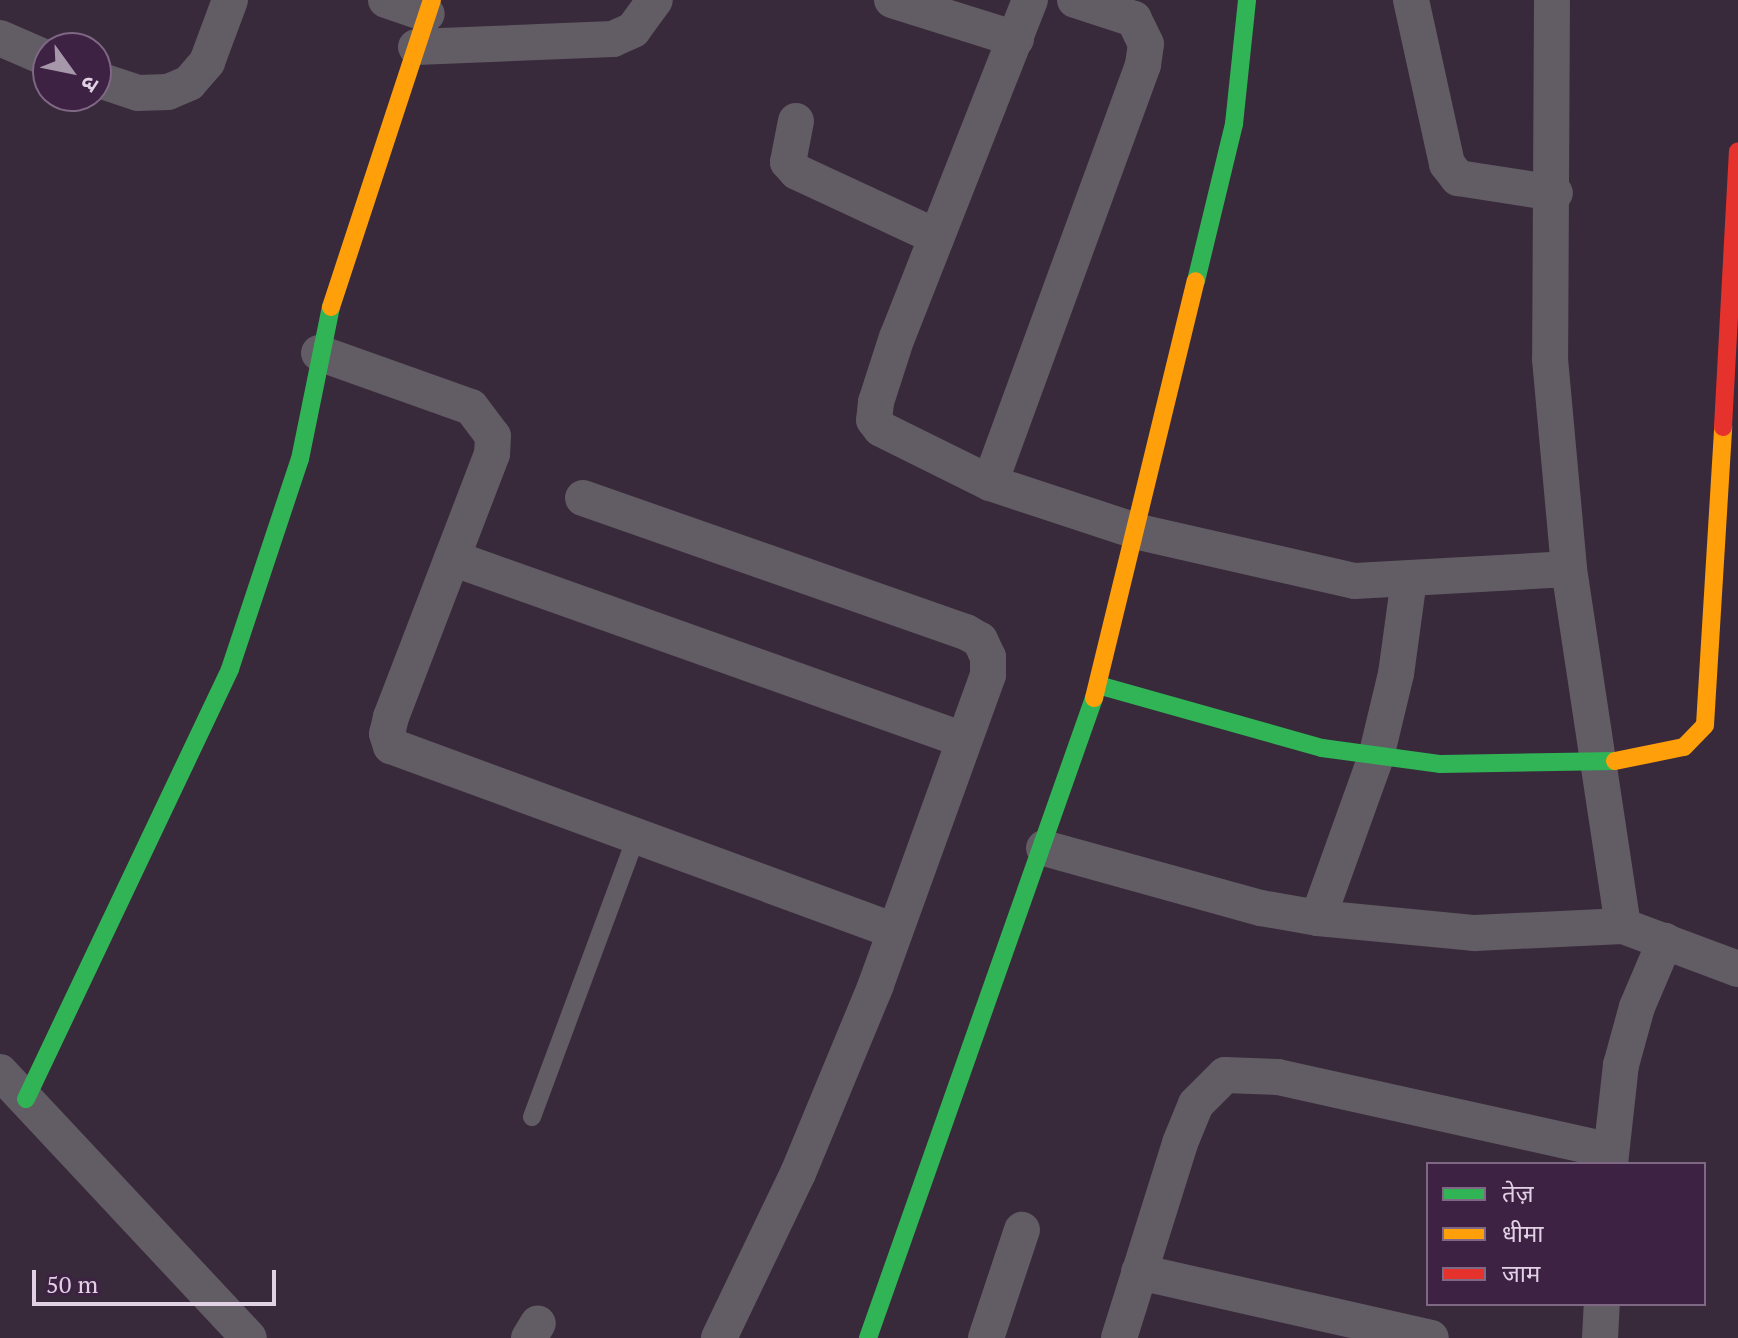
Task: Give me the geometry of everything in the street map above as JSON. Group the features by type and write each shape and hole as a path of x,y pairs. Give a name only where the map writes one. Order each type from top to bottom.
{"street":[{"path":"112,84 138,93 168,92 189,83 207,62 230,0"},
{"path":"386,0 425,20 613,39 633,30 655,0"},
{"path":"892,0 1016,39"},
{"path":"1030,0 897,337 874,420 910,447 990,483 1139,532 1355,581 1569,569"},
{"path":"990,483 1143,65 1146,44 1134,19 1075,0"},
{"path":"868,1338 944,1111 1044,848 1098,685 1139,532 1234,124 1247,0"},
{"path":"1411,0 1447,164 1458,178 1555,193"},
{"path":"1552,0 1555,193 1550,359 1569,569 1623,926"},
{"path":"26,1099 230,669 300,459 319,353 425,20"},
{"path":"0,38 32,52"},
{"path":"796,121 788,162 797,172 937,237"},
{"path":"1098,685 1322,748 1376,757 1485,767 1599,764 1684,747 1705,725 1722,467 1730,227 1738,151"},
{"path":"319,353 471,407 484,419 493,436 492,454 391,717 387,734 391,746 895,931"},
{"path":"583,498 980,640 988,675 895,931 798,1173 719,1338"},
{"path":"452,558 559,601 964,740"},
{"path":"1318,918 1376,757 1396,674 1409,579"},
{"path":"1044,848 1261,908 1318,918 1475,933 1623,926 1738,969"},
{"path":"1119,1338 1196,1104 1225,1075 1278,1077 1610,1157 1621,1065 1637,1007 1665,941"},
{"path":"0,1072 249,1338"},
{"path":"986,1338 1022,1230"},
{"path":"1139,1272 1342,1328 1431,1338"},
{"path":"1600,1338 1602,1306"}],"lane":[{"path":"532,1117 636,837"}],"traffic: fast":[{"path":"1196,281 1234,124 1247,0"},
{"path":"26,1099 230,669 300,459 331,307"},
{"path":"1098,685 1322,748 1441,764 1615,761"},
{"path":"868,1338 1094,698"}],"traffic: slow":[{"path":"331,307 432,0"},
{"path":"1094,698 1196,281"},
{"path":"1615,761 1684,747 1705,725 1723,427"}],"traffic: jam":[{"path":"1723,427 1738,151"}]}
